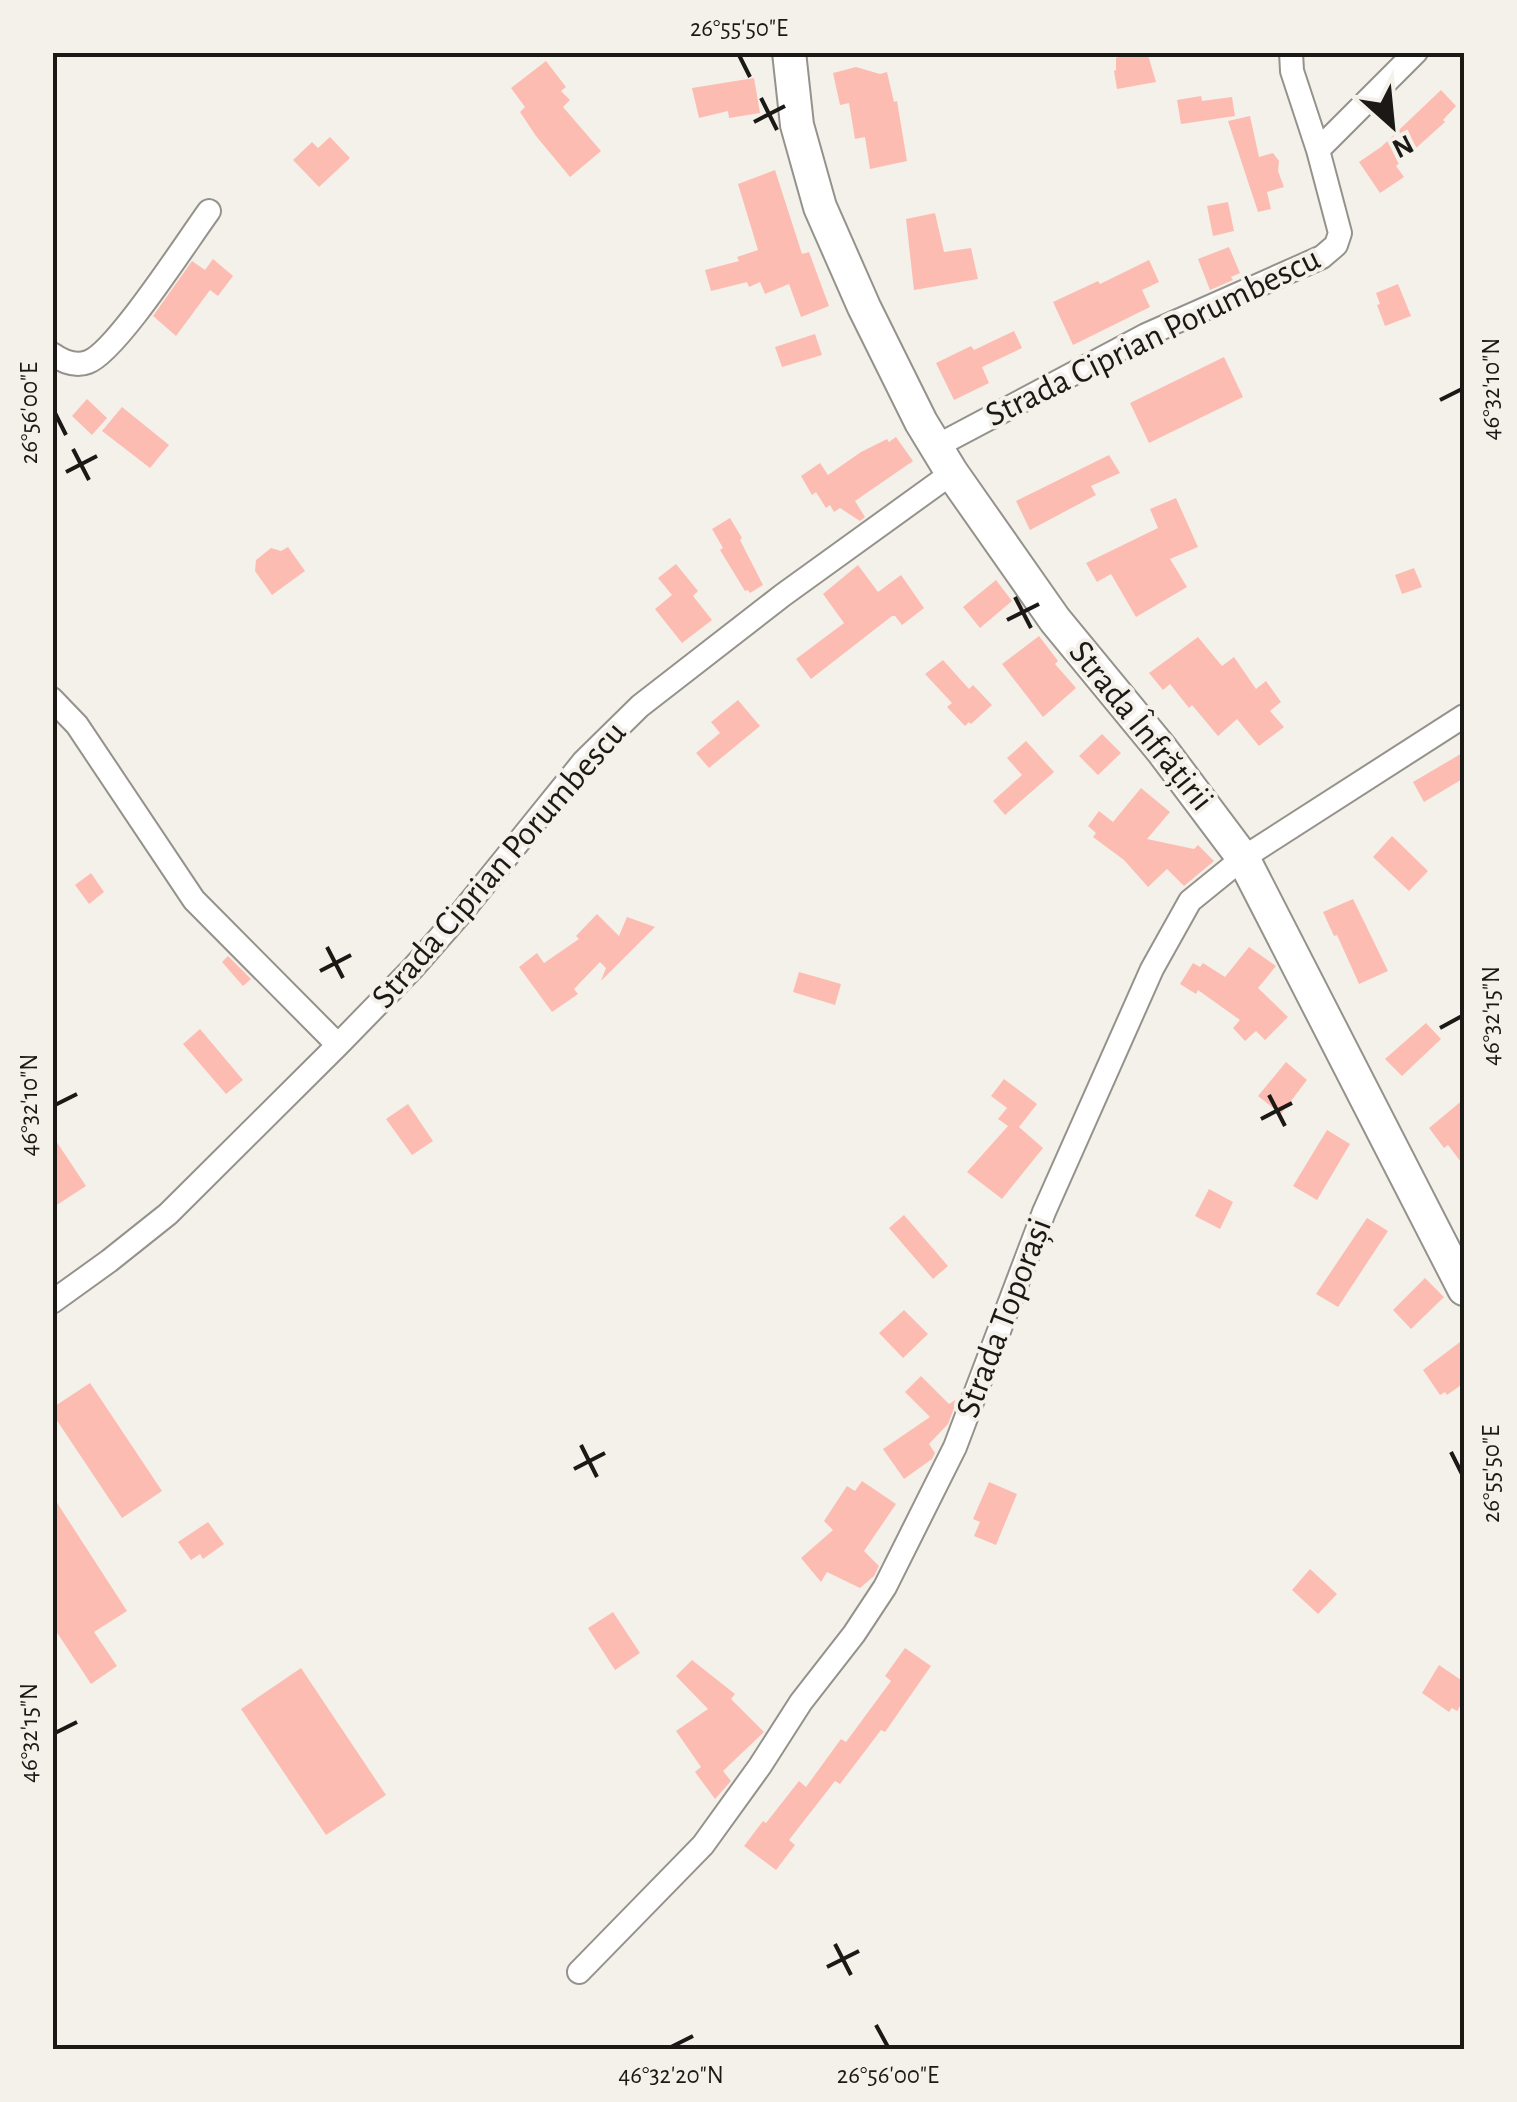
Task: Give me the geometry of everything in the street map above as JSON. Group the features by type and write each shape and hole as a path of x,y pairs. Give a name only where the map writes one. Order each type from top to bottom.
{"main road":[{"name":"Strada Înfrățirii","path":"789,52 796,125 820,207 864,307 944,460 1055,620 1244,858 1464,1289"}],"street":[{"name":"Strada Ciprian Porumbescu","path":"52,1302 168,1214 338,1045 462,912 584,761 640,706 783,595 944,460 1146,335 1322,258 1336,245 1340,233 1292,71 1290,52"},
{"path":"1318,150 1416,52"},
{"path":"52,354 64,362 87,363 110,347 208,212"},
{"path":"52,700 77,724 194,900 338,1045"},
{"name":"Strada Toporași","path":"579,1972 703,1845 885,1587 955,1448 1044,1212 1152,969 1190,902 1244,858 1464,716"}],"building":[{"path":"1124,54 1148,55 1156,82 1117,89 1116,58"},
{"path":"546,61 566,87 561,91 570,100 563,107 601,151 570,177 520,112 525,107 511,88"},
{"path":"856,67 880,74 887,72 894,102 897,101 907,161 870,169 865,137 855,139 849,103 840,105 833,73"},
{"path":"754,78 760,113 729,118 728,111 699,118 692,88"},
{"path":"1441,90 1456,106 1445,122 1396,166 1404,177 1380,193 1359,162 1381,147"},
{"path":"1201,96 1202,101 1232,97 1235,116 1181,124 1177,100"},
{"path":"1250,116 1259,157 1273,153 1279,161 1284,187 1267,192 1271,209 1258,212 1228,121"},
{"path":"330,137 350,158 319,187 293,160 312,142 318,148"},
{"path":"775,170 802,254 809,252 829,306 801,317 789,284 765,294 760,282 711,291 705,270 739,261 737,257 758,250 738,184"},
{"path":"1228,202 1234,231 1213,236 1207,206"},
{"path":"935,213 944,252 971,248 978,279 914,290 906,219"},
{"path":"1229,247 1240,273 1210,290 1198,259"},
{"path":"213,259 233,276 218,296 210,290 176,336 153,316 192,261 205,270"},
{"path":"1149,260 1159,282 1142,290 1150,307 1073,345 1053,302"},
{"path":"1398,284 1411,316 1385,326 1376,293"},
{"path":"1014,331 1022,348 982,367 989,383 954,400 936,363"},
{"path":"815,334 822,355 782,367 775,347"},
{"path":"1224,357 1243,397 1149,443 1130,403"},
{"path":"87,399 107,418 92,435 72,416"},
{"path":"122,407 169,445 150,468 102,431"},
{"path":"896,437 913,461 855,501 865,517 860,521 840,508 834,512 830,505 826,508 816,492 812,495 801,476 820,463 828,475 861,452"},
{"path":"1109,455 1120,473 1091,486 1096,495 1030,530 1016,501"},
{"path":"1176,498 1198,547 1170,559 1187,587 1136,617 1111,574 1097,582 1086,563 1158,528 1150,509"},
{"path":"730,518 763,585 750,593 720,550 723,548 712,529"},
{"path":"288,547 305,571 272,595 255,571 256,560 271,548 281,551"},
{"path":"676,564 698,591 693,596 712,620 682,643 655,609 672,595 658,578"},
{"path":"858,565 878,592 901,575 924,608 902,625 892,616 811,679 796,659 844,623 823,594"},
{"path":"1414,568 1422,587 1402,594 1395,575"},
{"path":"996,580 1012,601 980,628 963,607"},
{"path":"1039,636 1058,661 1055,664 1076,688 1043,717 1002,664"},
{"path":"1198,637 1222,666 1234,657 1256,689 1266,681 1281,702 1270,711 1284,727 1259,746 1237,719 1218,736 1170,684 1163,690 1149,673"},
{"path":"943,660 969,689 973,685 992,705 971,724 965,726 947,707 952,703 925,674"},
{"path":"738,700 760,726 709,768 696,753 720,733 711,722"},
{"path":"1102,734 1121,753 1098,775 1079,756"},
{"path":"1026,741 1054,772 1005,815 993,801 1022,775 1007,758"},
{"path":"1464,752 1464,778 1424,802 1413,782"},
{"path":"1141,788 1170,812 1147,839 1194,849 1198,845 1214,861 1184,886 1167,869 1148,887 1124,860 1093,837 1096,833 1088,826 1099,811 1113,822"},
{"path":"1392,836 1428,871 1409,891 1373,857"},
{"path":"91,873 104,892 89,904 75,885"},
{"path":"1353,899 1388,971 1359,984 1323,912"},
{"path":"597,914 619,936 627,917 655,927 601,981 606,968 600,962 574,989 578,994 552,1012 519,967 537,953 544,963 579,939 576,936"},
{"path":"1249,947 1276,966 1258,988 1288,1017 1265,1040 1256,1031 1245,1041 1233,1028 1240,1020 1198,990 1196,994 1180,984 1193,963 1200,967 1203,963 1225,977"},
{"path":"228,956 251,979 243,986 222,962"},
{"path":"799,972 841,984 835,1005 793,992"},
{"path":"1426,1023 1441,1039 1402,1076 1385,1059"},
{"path":"200,1029 243,1080 226,1094 183,1044"},
{"path":"1286,1062 1307,1080 1281,1114 1258,1096"},
{"path":"1004,1079 1037,1104 1019,1127 1043,1148 1002,1199 967,1172 1008,1126 998,1119 1007,1108 991,1096"},
{"path":"1464,1099 1464,1166 1429,1128"},
{"path":"408,1104 433,1141 412,1155 386,1119"},
{"path":"1327,1130 1350,1144 1317,1200 1293,1186"},
{"path":"52,1135 86,1186 52,1208"},
{"path":"1209,1189 1233,1202 1220,1229 1195,1216"},
{"path":"904,1215 948,1266 933,1279 889,1228"},
{"path":"1367,1218 1388,1231 1338,1307 1316,1294"},
{"path":"1425,1278 1444,1297 1411,1329 1393,1310"},
{"path":"904,1310 928,1334 903,1358 879,1333"},
{"path":"1464,1339 1464,1383 1447,1395 1440,1395 1423,1370"},
{"path":"921,1376 949,1404 958,1398 948,1424 929,1444 935,1453 932,1459 904,1479 883,1449 930,1417 905,1392"},
{"path":"90,1383 162,1491 122,1518 52,1413 52,1408"},
{"path":"862,1481 896,1504 864,1551 879,1566 860,1588 827,1572 821,1582 801,1558 833,1530 824,1521 847,1486 855,1491"},
{"path":"989,1482 1017,1494 996,1545 974,1536 980,1522 973,1519"},
{"path":"52,1495 127,1611 94,1632 117,1666 91,1684 52,1625"},
{"path":"208,1522 224,1544 203,1559 200,1554 191,1560 178,1542"},
{"path":"1310,1569 1337,1594 1318,1614 1292,1590"},
{"path":"613,1612 640,1653 615,1670 588,1628"},
{"path":"905,1648 931,1666 885,1732 881,1730 840,1784 835,1781 789,1840 795,1845 776,1870 744,1846 799,1781 806,1787 841,1739 846,1742 891,1681 885,1676"},
{"path":"692,1660 735,1694 731,1699 764,1732 723,1771 731,1781 715,1799 695,1772 701,1767 676,1731 708,1709 676,1676"},
{"path":"1439,1665 1464,1682 1464,1700 1457,1711 1452,1708 1449,1712 1422,1693"},
{"path":"301,1668 386,1795 326,1835 241,1709"}]}
